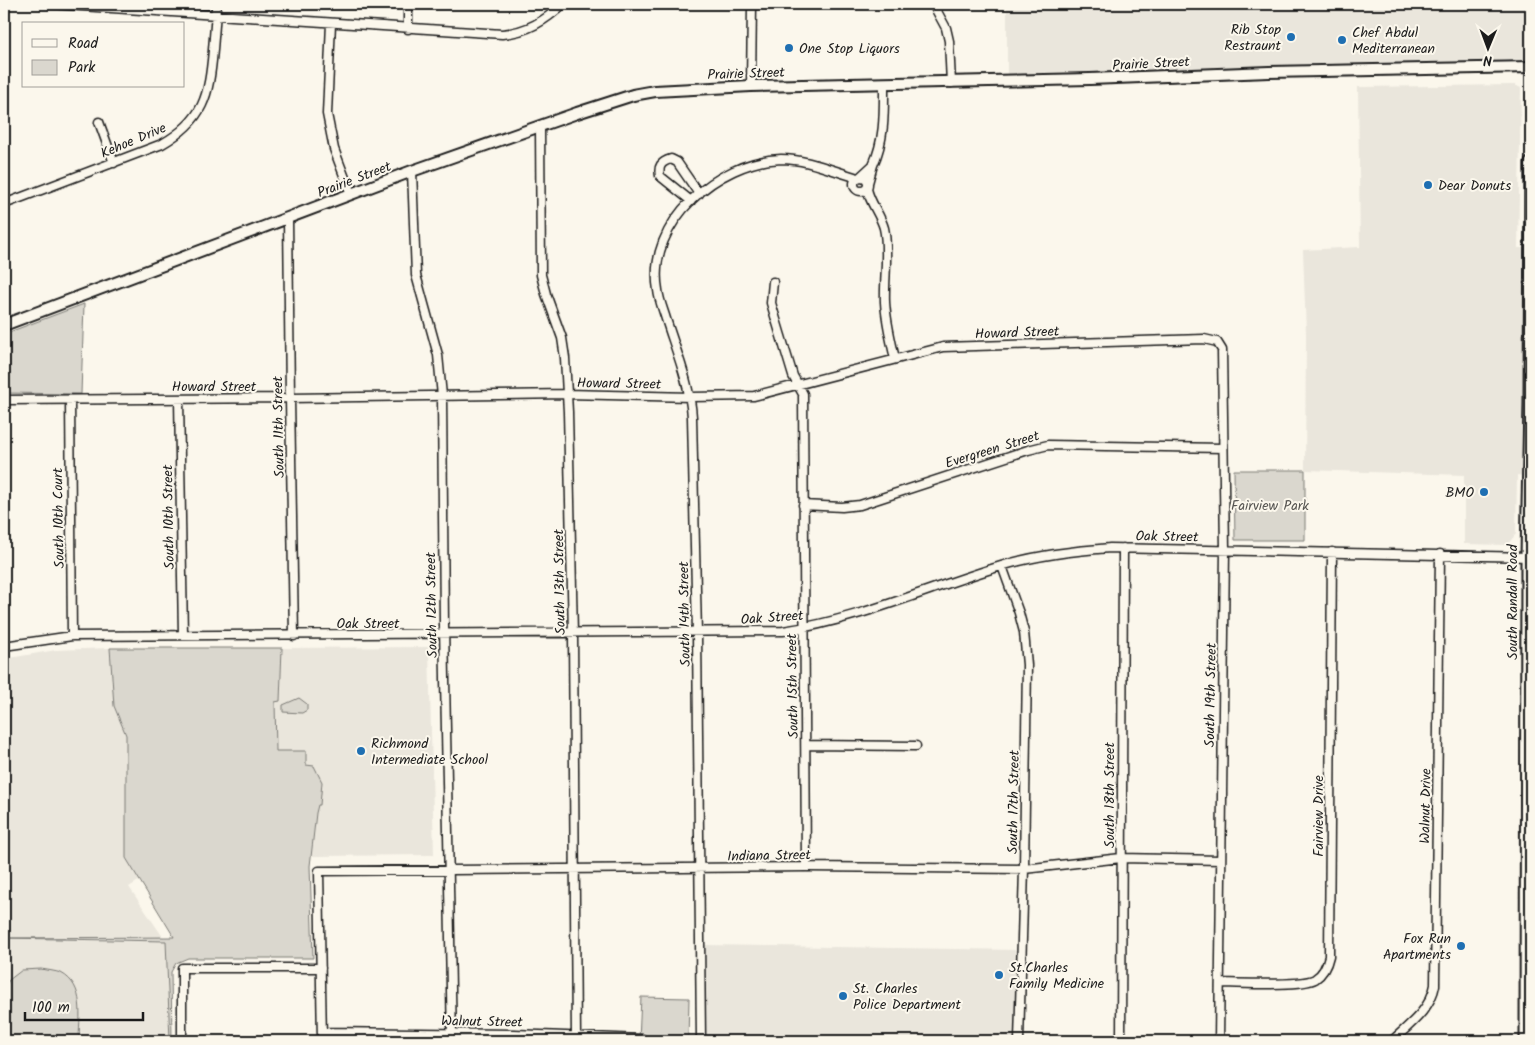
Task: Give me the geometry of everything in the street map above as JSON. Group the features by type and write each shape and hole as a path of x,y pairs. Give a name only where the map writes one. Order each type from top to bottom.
{"main road":[{"name":"South Randall Road","path":"1526,1041 1531,163"}],"street":[{"path":"50,4 104,6 408,29 502,34 515,33 540,23 563,4"},
{"path":"216,4 216,15"},
{"path":"408,4 408,29"},
{"path":"751,86 752,4"},
{"path":"933,4 946,28 949,41 950,83"},
{"name":"Kehoe Drive","path":"4,204 162,144 178,135 190,125 206,96 210,81 216,15"},
{"path":"331,23 326,114 331,139 350,194"},
{"name":"Prairie Street","path":"4,325 412,171 633,95 655,91 751,86 950,83 1258,72 1531,67"},
{"path":"873,165 854,181 856,189 862,192 868,186 873,165 879,151 883,133 884,84"},
{"path":"99,122 114,162"},
{"name":"South 13th Street","path":"540,126 541,275 562,338 565,358 573,634 576,1039"},
{"path":"692,201 660,176 660,165 663,161 671,159 677,162 699,194"},
{"name":"South 14th Street","path":"701,1041 697,633 691,397 657,289 656,274 660,250 669,228 679,213 706,187 735,169 766,160 794,159 859,177"},
{"name":"South 12th Street","path":"412,171 416,276 438,355 442,396 444,635 452,1037"},
{"name":"South 14th Street","path":"839,172 876,209"},
{"path":"859,177 866,179 869,198 884,228 885,302 888,330 895,359"},
{"name":"South 11th Street","path":"288,218 294,636"},
{"name":"South 15th Street","path":"773,282 771,303 793,376 803,394 806,867"},
{"name":"Howard Street","path":"4,400 566,394 691,397 754,396 895,359 950,347 1204,339 1217,342 1222,350"},
{"name":"South 19th Street","path":"1219,1041 1224,550 1222,350"},
{"name":"South 10th Street","path":"179,398 183,635"},
{"name":"South 10th Court","path":"70,400 72,636"},
{"name":"Evergreen Street","path":"803,506 842,507 860,505 1048,445 1223,448"},
{"name":"Oak Street","path":"4,646 72,636 767,632 804,628 865,612 1002,566 1056,553 1078,550 1123,548 1529,557"},
{"name":"South 18th Street","path":"1121,1041 1123,548"},
{"name":"Fairview Drive","path":"1220,983 1308,982 1322,973 1327,965 1329,956 1332,552"},
{"name":"Walnut Drive","path":"1392,1041 1428,1005 1434,994 1435,985 1440,554"},
{"name":"South 17th Street","path":"1002,566 1020,613 1027,666 1019,1041"},
{"path":"806,745 916,746"},
{"name":"Indiana Street","path":"321,968 319,871 806,867 1024,869 1121,858 1221,860"},
{"path":"182,1041 182,968 321,968 322,1041"},
{"name":"Walnut Street","path":"322,1032 452,1037 642,1039"}],"shaded area":[{"path":"1007,4 1531,4 1529,60 1007,79"},
{"path":"1515,85 1521,88 1518,248 1526,248 1524,476 1517,475 1516,534 1507,545 1464,544 1464,475 1305,470 1306,334 1303,250 1360,247 1358,87"},
{"name":"Richmond Intermediate School","path":"429,647 434,855 311,856 322,782 306,766 276,751 275,701 280,701 282,648"},
{"path":"110,648 114,706 126,735 126,858 140,880 129,887 163,937 36,939 167,941 170,1041 4,1041 4,659 56,650"},
{"path":"703,945 1019,950 1016,1041 705,1041"}],"green space":[{"path":"84,304 81,394 4,393 4,334"},
{"name":"Fairview Park","path":"1234,470 1305,470 1305,540 1235,540"},
{"path":"110,648 282,648 280,701 275,702 276,751 306,751 306,765 314,766 322,782 320,805 318,805 316,813 310,866 313,958 188,958 176,963 171,972 172,1041 170,1041 166,941 4,938 174,937 126,858 126,735 114,706"},
{"path":"299,698 307,704 307,710 302,713 283,712 283,705"},
{"path":"41,969 61,973 74,986 78,994 80,1013 79,1041 4,1041 4,988 9,980 22,970"},
{"path":"641,997 689,998 688,1041 639,1041"}],"place":[{"name":"Rib Stop Restraunt","path":"1291,37"},
{"name":"Chef Abdul Mediterranean","path":"1342,40"},
{"name":"One Stop Liquors","path":"789,48"},
{"name":"Dear Donuts","path":"1428,185"},
{"name":"BMO","path":"1484,492"},
{"name":"Richmond Intermediate School","path":"361,751"},
{"name":"Fox Run Apartments","path":"1461,946"},
{"name":"St.Charles Family Medicine","path":"999,975"},
{"name":"St. Charles Police Department","path":"843,996"}]}
